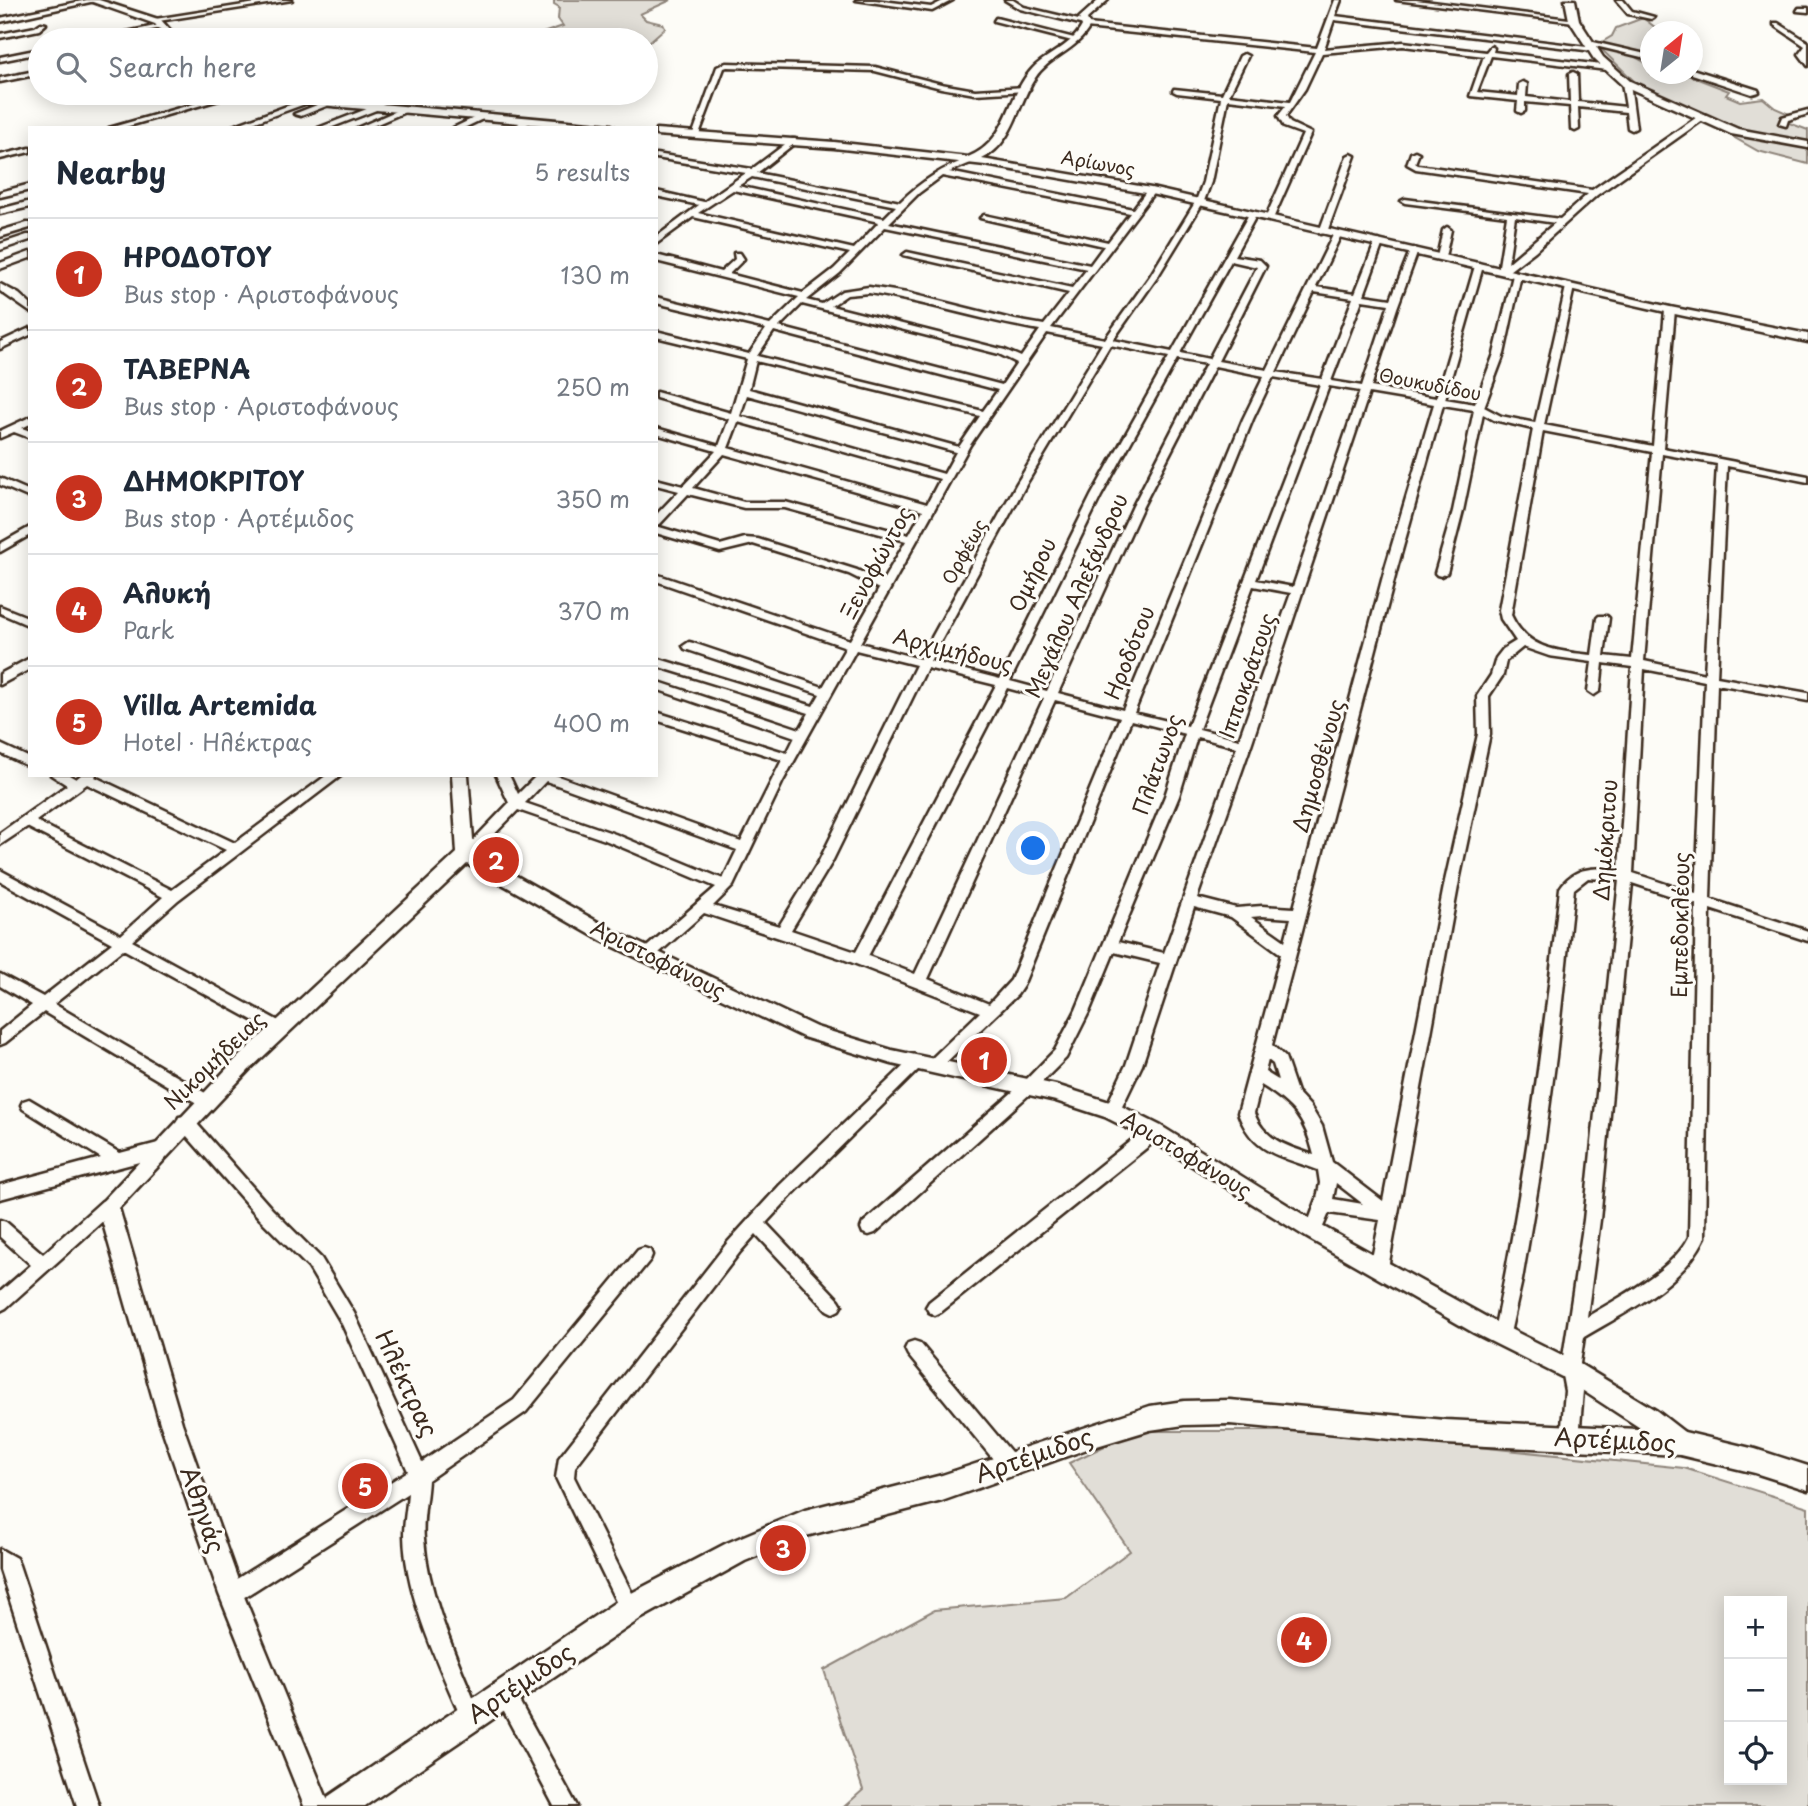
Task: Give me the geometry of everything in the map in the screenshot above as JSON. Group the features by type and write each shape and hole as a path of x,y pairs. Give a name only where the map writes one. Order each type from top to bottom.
{"main road":[{"path":"1570,0 1570,13 1591,46 1607,68 1626,83 1749,136 1808,145"},
{"name":"Αρτέμιδος","path":"339,1806 630,1609 703,1567 805,1523 942,1488 1119,1427 1184,1413 1252,1413 1446,1432 1680,1443 1755,1461 1808,1478"}],"street":[{"path":"0,20 91,0 164,26"},
{"path":"152,20 289,0"},
{"path":"859,0 932,9 950,0"},
{"path":"1008,0 1022,8 1085,25 1322,51 1397,44 1607,68"},
{"path":"658,520 723,449 736,417 752,356 771,329 856,252 902,205 941,173 985,155 998,142 1034,73 1076,40 1085,25 1086,14 1104,0"},
{"path":"1269,219 1307,134 1283,122 1282,116 1292,104 1322,51 1338,0"},
{"path":"1399,0 1574,20"},
{"path":"1619,0 1630,13 1651,18"},
{"path":"1799,10 1808,10"},
{"path":"1332,18 1495,38 1591,46 1640,55"},
{"path":"996,20 1076,40"},
{"path":"38,28 43,24"},
{"path":"1776,24 1808,46 1803,54 1807,61"},
{"path":"154,28 164,26"},
{"path":"0,36 28,31"},
{"path":"1495,38 1472,92 1522,100 1630,110"},
{"path":"0,59 28,53"},
{"name":"Ορφέως","path":"783,931 825,862 924,662 1021,483 1107,343 1167,256 1200,201 1207,183 1224,96 1244,56"},
{"path":"695,134 721,67 726,65 875,69 975,92 1026,89"},
{"path":"0,80 28,74"},
{"path":"1573,74 1575,129"},
{"path":"1703,75 1755,92"},
{"path":"1626,83 1632,128"},
{"path":"1521,111 1522,84"},
{"path":"1177,91 1292,104"},
{"path":"120,126 196,105"},
{"path":"237,126 297,105"},
{"path":"265,126 324,105"},
{"path":"355,105 593,126"},
{"path":"328,126 380,107"},
{"path":"366,126 408,109"},
{"path":"1783,124 1784,119 1808,112"},
{"path":"462,126 485,116"},
{"path":"1502,272 1594,193 1703,117"},
{"path":"519,126 531,120"},
{"path":"553,126 560,122"},
{"name":"Αρίωνος","path":"658,132 792,141 970,160 1151,191 1670,310 1808,338"},
{"path":"658,239 753,173 792,141"},
{"path":"0,157 28,150"},
{"path":"1415,153 1411,165 1416,167 1594,193"},
{"path":"658,156 753,173 902,205"},
{"path":"1323,232 1351,156"},
{"path":"941,173 1137,212"},
{"path":"731,187 1092,268"},
{"path":"0,195 28,188"},
{"name":"Ξενοφώντος","path":"646,956 726,886 790,758 962,451 1046,329 1151,191"},
{"path":"658,193 705,204"},
{"path":"1405,201 1562,222"},
{"path":"0,212 28,205"},
{"path":"691,214 856,252"},
{"path":"1502,272 1511,214"},
{"name":"Ομήρου","path":"859,959 1003,684 1096,496 1253,215"},
{"path":"984,218 1111,245"},
{"path":"0,234 28,226"},
{"path":"658,228 668,231"},
{"path":"1441,257 1447,230"},
{"name":"Ηροδότου","path":"630,1609 565,1478 566,1464 686,1308 756,1223 838,1138 1012,991 1018,982 1248,419 1337,235"},
{"path":"0,247 28,238"},
{"name":"Πλάτωνος","path":"869,1228 1028,1087 1061,1054 1172,796 1192,732 1379,243"},
{"name":"Ιπποκράτους","path":"1112,1111 1134,1065 1298,591 1394,302 1414,251"},
{"path":"0,267 28,256"},
{"path":"721,276 740,260 737,256"},
{"path":"907,256 1074,291"},
{"name":"Μεγάλου Αλεξάνδρου","path":"920,980 978,850 1053,696 1138,506 1262,266 1257,262 1227,258"},
{"path":"658,259 824,307 1002,352 1023,362"},
{"name":"Δημοσθένους","path":"1390,1215 1325,1166 1283,1151 1254,1135 1246,1113 1297,913 1347,743 1392,565 1479,266"},
{"path":"1441,573 1458,511 1479,408 1499,354 1522,276"},
{"path":"1522,642 1520,634 1507,622 1505,610 1539,426 1570,286"},
{"path":"0,287 28,307"},
{"path":"1312,289 1394,302"},
{"name":"Θουκυδίδου","path":"824,307 845,293 869,290 907,296 1107,343 1325,384 1479,408 1498,418 1808,479"},
{"path":"16,296 28,291"},
{"path":"658,301 1005,388"},
{"name":"Δημόκριτου","path":"1570,1438 1574,1391 1570,1370 1578,1331 1592,1220 1626,876 1638,664 1670,310"},
{"path":"0,346 28,332"},
{"path":"658,334 986,415"},
{"path":"744,391 962,451"},
{"path":"658,396 947,478"},
{"path":"0,421 28,434"},
{"path":"0,435 28,421"},
{"path":"658,432 929,508"},
{"name":"Εμπεδοκλέους","path":"1578,1331 1641,1292 1684,1260 1695,1244 1709,678 1717,599 1722,461"},
{"path":"0,481 28,494"},
{"path":"658,483 744,505 785,505 913,540"},
{"path":"658,530 720,549 754,541 853,572 885,588"},
{"path":"0,548 28,531"},
{"name":"Αρχιμήδους","path":"658,578 852,645 1245,745"},
{"path":"1249,582 1298,591"},
{"path":"0,609 28,621"},
{"path":"1594,691 1603,618"},
{"path":"1522,642 1550,651 1638,664 1808,697"},
{"path":"1379,1268 1484,734 1483,696 1497,675 1497,667 1507,652 1522,642"},
{"path":"689,646 826,692"},
{"path":"658,663 816,711"},
{"path":"0,680 28,664"},
{"path":"658,686 803,735"},
{"path":"658,717 790,758"},
{"path":"0,748 28,762"},
{"path":"0,1039 45,1006 173,896 333,777"},
{"path":"460,777 466,855"},
{"path":"503,777 517,805 610,837 726,886"},
{"path":"466,855 544,777"},
{"path":"548,777 744,848"},
{"path":"0,840 84,779 235,849"},
{"path":"26,821 173,896"},
{"path":"0,823 13,830"},
{"name":"Αριστοφάνους","path":"466,855 646,956 810,1032 1112,1111 1154,1132 1313,1231 1502,1336 1570,1370 1650,1419 1680,1443"},
{"name":"Νικομήδειας","path":"0,1303 108,1206 184,1122 466,855"},
{"path":"1502,1336 1521,1249 1543,1106 1567,888 1581,874 1594,872 1626,876 1808,936"},
{"path":"0,875 281,1029"},
{"path":"1190,901 1236,913 1297,913"},
{"path":"704,908 783,931 920,980 990,1010"},
{"path":"1236,913 1288,951"},
{"path":"1109,945 1169,960"},
{"path":"0,979 206,1101"},
{"path":"1263,1047 1280,1061 1290,1095"},
{"path":"1255,1074 1290,1095 1311,1118 1329,1179 1324,1205 1313,1231"},
{"path":"29,1105 117,1160"},
{"name":"Ηλέκτρας","path":"184,1122 266,1214 315,1263 348,1319 419,1475 414,1536 419,1573 432,1620 471,1717"},
{"path":"935,1307 1154,1132"},
{"path":"0,1192 158,1150"},
{"path":"1324,1205 1390,1215"},
{"name":"Αθηνάς","path":"108,1206 172,1423 231,1594 317,1806"},
{"path":"756,1223 833,1305"},
{"path":"0,1227 43,1265"},
{"path":"231,1594 419,1475 520,1406 645,1255"},
{"path":"914,1349 1009,1464"},
{"path":"1,1559 9,1565 88,1806"},
{"path":"505,1695 566,1806"}],"shaded area":[{"path":"554,0 671,0 640,14 646,20 663,24 665,28 658,34 658,28 557,28 563,26 558,19 559,7 554,4"},
{"path":"1643,18 1647,21 1640,21 1640,57 1637,58 1640,60 1640,84 1703,84 1703,81 1729,91 1726,95 1740,101 1763,98 1775,108 1789,114 1781,120 1808,130 1808,164 1758,151 1634,81 1597,45 1612,36 1616,28"},
{"path":"1136,1431 1321,1431 1684,1468 1808,1507 1808,1806 845,1806 863,1790 824,1670 934,1610 1066,1598 1130,1551 1069,1463"}],"place":[{"name":"ΤΑΒΕΡΝΑ","path":"496,860"},
{"name":"ΗΡΟΔΟΤΟΥ","path":"984,1060"},
{"name":"Villa Artemida","path":"365,1486"},
{"name":"ΔΗΜΟΚΡΙΤΟΥ","path":"783,1548"},
{"name":"Αλυκή","path":"1304,1640"}]}
